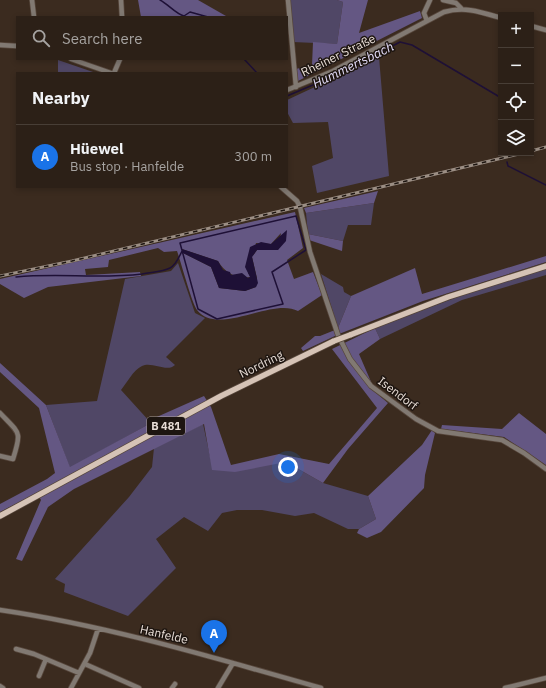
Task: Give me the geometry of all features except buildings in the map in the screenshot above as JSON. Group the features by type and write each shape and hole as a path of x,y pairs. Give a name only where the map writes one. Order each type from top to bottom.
{"main road":[{"name":"Nordring","path":"0,516 221,396 350,334 448,297 546,266"}],"street":[{"path":"32,0 34,16"},
{"path":"121,0 122,16"},
{"name":"Rheiner Straße","path":"288,0 296,86"},
{"path":"427,21 424,13 430,0"},
{"path":"443,0 456,3 461,8"},
{"name":"Rheiner Straße","path":"288,90 333,70 444,12 461,8 498,17"},
{"path":"534,27 546,30"},
{"path":"0,45 16,46"},
{"path":"74,60 108,72"},
{"path":"114,72 120,60"},
{"name":"Isendorf","path":"282,188 297,201 300,207 310,252 338,335 350,359 371,386 416,419 438,431 502,440 524,453 546,469"},
{"path":"0,413 19,433 19,439 13,459 0,456"},
{"name":"Hanfelde","path":"0,610 48,617 179,647 321,688"},
{"path":"72,688 85,664 98,629"},
{"path":"16,649 46,659 80,674"},
{"path":"39,676 46,659"},
{"path":"218,688 233,663"},
{"path":"85,664 130,686 139,688"},
{"path":"506,688 546,678"}],"shaded area":[{"path":"138,0 198,0 226,16 141,16"},
{"path":"290,0 337,0 343,2 337,44 293,42"},
{"path":"337,0 368,0 359,33 420,11 422,18 298,81 296,69 312,65 313,42 337,44 343,2"},
{"path":"379,57 389,176 317,193 312,166 333,158 328,122 293,123 288,114 288,100"},
{"path":"58,60 93,72 58,72"},
{"path":"378,191 374,203 306,213 304,208"},
{"path":"374,203 371,225 348,225 343,241 308,234 306,213"},
{"path":"295,212 303,248 287,260 294,279 313,272 322,295 298,311 287,308 274,309 218,320 206,317 197,310 195,306 177,251 164,252 158,248 109,260 108,267 85,269 86,275 140,272 141,276 48,287 24,298 0,284 0,279","holes":["281,233 278,250 257,250 252,256 256,243 271,244","182,249 218,261 228,272 240,277 251,277 248,273 252,258 257,278 256,287 245,291 219,288 211,267 183,253"]},
{"path":"287,230 286,241 278,250 257,250 252,257 258,283 256,287 245,291 219,288 211,267 183,253 182,249 218,261 223,270 230,272 231,275 242,273 248,278 250,277 245,267 250,247 261,242 271,244"},
{"path":"308,234 343,241 342,251 309,240"},
{"path":"546,256 546,262 423,301 339,334 338,328 351,296 415,268 422,294"},
{"path":"178,263 195,313 205,318 166,357 175,365 168,368 150,365 142,366 133,374 121,390 151,423 70,468 46,405 97,401 125,279 171,271"},
{"path":"546,269 546,275 462,300 380,339 375,328 460,296"},
{"path":"321,274 343,287 344,292 351,296 338,328"},
{"path":"375,328 380,339 359,354 372,384 370,388 388,403 348,449 323,483 286,462 235,472 212,470 204,424 74,489 48,507 22,561 16,559 41,500 37,493 0,512 0,504 47,479 55,473 39,408 0,372 0,363 46,405 70,467 151,423 150,420 204,396 211,407 231,465 279,454 329,464 377,408 332,349"},
{"path":"335,330 337,335 303,351 301,348 315,336 320,336"},
{"path":"519,413 546,434 546,465 504,437 441,429 442,425 502,429"},
{"path":"203,424 213,470 286,462 323,483 368,496 376,519 359,529 348,529 314,513 295,516 262,510 237,510 222,513 208,531 184,517 156,539 176,568 128,616 64,592 65,584 55,579 129,497 152,467 154,448"},
{"path":"432,430 435,433 425,475 424,488 381,532 367,538 357,533 359,529 376,519 368,496 422,445"}],"waterway":[{"name":"Hummertsbach","path":"160,0 184,16"},
{"name":"Hummertsbach","path":"184,16 190,12 204,16"},
{"name":"Hummertsbach","path":"288,96 341,73 400,42 412,45 498,96"},
{"name":"Hummertsbach","path":"245,60 256,72"},
{"name":"Hummertsbach","path":"507,162 508,166 546,185"},
{"path":"296,216 306,250 272,272 283,304 217,319 198,309 180,243 296,216"},
{"path":"16,277 110,276 156,272 172,267 182,251"}],"railway":[{"path":"534,150 546,147"},
{"path":"0,276 72,261 510,156"}],"place":[{"name":"Hüewel","path":"214,653"}]}
